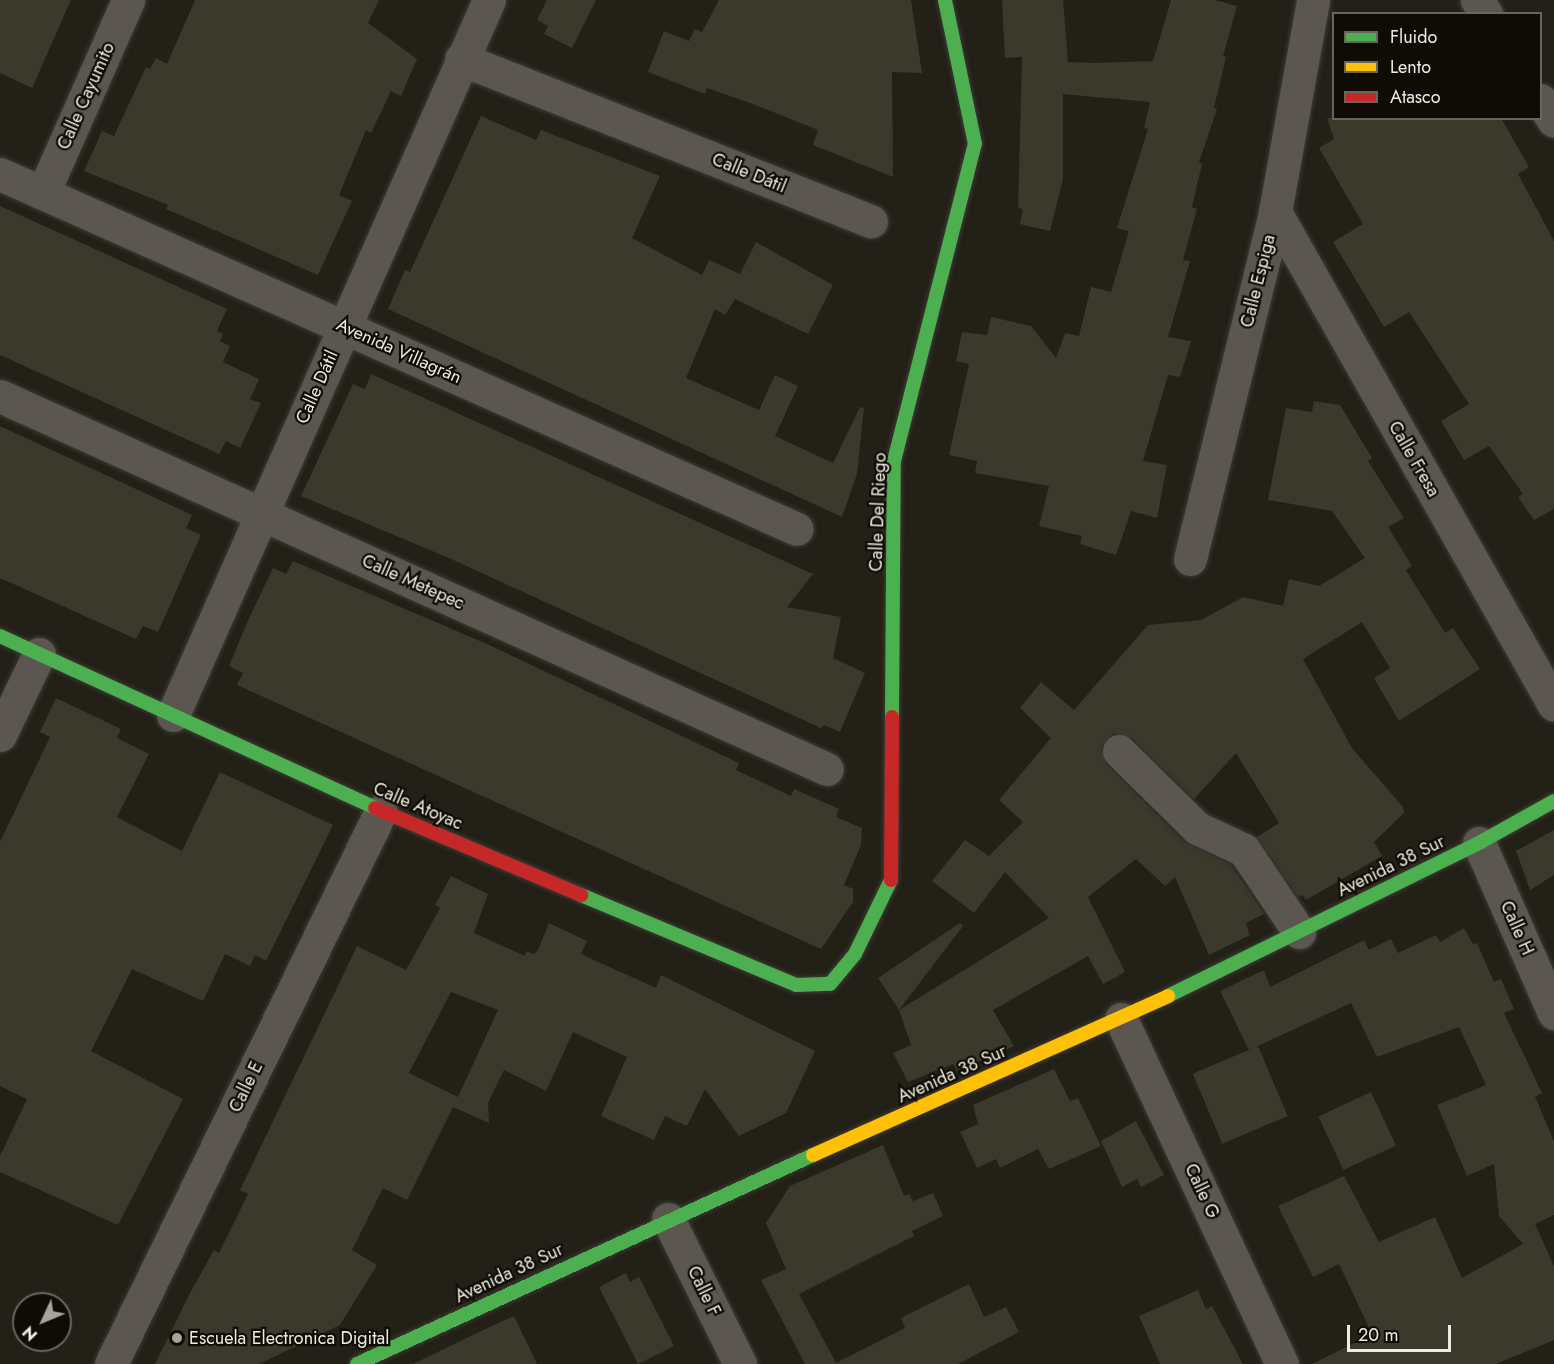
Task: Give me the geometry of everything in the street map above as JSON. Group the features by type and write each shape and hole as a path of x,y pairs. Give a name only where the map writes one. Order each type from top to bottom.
{"street":[{"name":"Calle Cayumito","path":"43,193 129,0"},
{"name":"Calle Dátil","path":"173,716 489,0"},
{"name":"Calle Del Riego","path":"830,984 855,954 891,882 894,461 975,144 945,0"},
{"name":"Calle Espiga","path":"1190,558 1275,212 1313,0"},
{"name":"Calle Dátil","path":"461,59 871,221"},
{"path":"1542,103 1554,121"},
{"name":"Avenida Villagrán","path":"0,174 797,529"},
{"name":"Calle Fresa","path":"1275,212 1554,705"},
{"name":"Calle Metepec","path":"0,396 827,769"},
{"name":"Calle Atoyac","path":"0,636 381,811 796,985 830,984"},
{"path":"0,735 39,654"},
{"path":"1119,751 1197,828 1244,850 1299,932"},
{"name":"Avenida 38 Sur","path":"357,1364 668,1219 1121,1018 1479,843 1554,801"},
{"name":"Calle E","path":"111,1364 381,811"},
{"name":"Calle H","path":"1479,843 1554,1013"},
{"name":"Calle G","path":"1121,1018 1282,1364"},
{"name":"Calle F","path":"668,1219 740,1364"}],"building":[{"path":"0,0 71,0 32,88 0,73"},
{"path":"195,0 379,0 368,23 417,59 401,96 391,91 371,133 366,130 339,195 352,201 318,275 166,209 168,205 84,171 102,131 114,136 146,67 150,69 156,58 167,64"},
{"path":"547,0 596,0 572,48 544,34 548,26 537,20"},
{"path":"719,0 911,0 922,73 892,72 893,177 813,145 818,130 707,88 705,94 648,72 664,31 689,41 695,29 702,32"},
{"path":"1002,0 1063,0 1068,62 1094,63 1153,61 1171,0 1215,0 1237,6 1223,56 1226,57 1214,108 1217,109 1199,162 1202,164 1192,207 1197,209 1183,260 1190,261 1168,337 1191,341 1180,377 1168,375 1143,461 1167,465 1157,518 1131,511 1116,555 1080,544 1082,536 1039,526 1049,486 975,473 977,461 949,455 969,364 956,361 962,332 987,335 991,317 1031,326 1056,358 1065,333 1079,336 1091,287 1111,292 1129,231 1117,228 1148,129 1144,128 1150,102 1063,94 1063,179 1050,231 1020,224 1023,209 1018,208 1022,57 1005,58"},
{"path":"481,116 536,140 541,130 660,176 632,238 702,275 709,260 740,274 756,242 833,285 808,334 735,299 725,315 715,309 686,378 759,410 775,375 798,386 775,436 833,463 860,407 864,408 857,474 842,517 388,309 405,270 410,272"},
{"path":"1327,118 1332,118 1332,120 1502,120 1529,167 1518,174 1554,241 1554,509 1534,520 1518,497 1523,494 1489,446 1464,460 1441,421 1469,404 1409,312 1384,327 1333,242 1363,224 1319,148 1334,139"},
{"path":"0,206 227,309 217,331 223,334 220,341 230,346 223,362 259,379 250,399 261,403 240,448 226,441 219,454 0,355"},
{"path":"371,374 813,574 787,607 841,617 833,658 865,673 840,732 824,725 821,728 449,558 301,496 353,384 365,389"},
{"path":"1314,401 1340,405 1372,458 1368,461 1404,518 1388,527 1412,566 1406,570 1445,633 1453,628 1480,669 1399,721 1374,678 1390,668 1362,622 1303,659 1352,748 1403,807 1404,813 1374,842 1382,856 1306,900 1303,895 1298,897 1257,837 1279,823 1236,753 1194,799 1132,738 1113,733 1101,747 1106,764 1184,842 1231,865 1264,914 1246,923 1250,935 1209,955 1175,877 1165,886 1136,859 1088,897 1125,972 1103,984 1088,956 993,1010 1014,1046 957,1071 953,1064 908,1082 893,1053 911,1045 899,1010 1049,918 1005,872 974,913 932,881 965,840 989,856 1023,822 999,800 1051,738 1020,708 1041,682 1074,710 1148,625 1201,620 1243,597 1283,606 1289,579 1319,586 1365,558 1332,511 1268,500 1286,408 1312,412"},
{"path":"0,426 192,515 186,528 201,535 158,632 143,626 136,639 0,578"},
{"path":"293,561 487,644 739,763 736,770 791,796 794,789 839,809 836,817 862,828 861,845 844,885 853,889 853,902 821,949 237,685 243,673 229,666 250,616 273,568 286,574"},
{"path":"56,698 121,729 117,738 149,754 117,817 182,851 220,772 333,825 266,961 255,955 250,966 225,954 203,1001 132,969 91,1051 183,1099 118,1225 0,1172 0,1156 27,1099 0,1086 0,842 50,737 40,732"},
{"path":"1554,830 1554,875 1530,890 1516,851"},
{"path":"451,876 488,894 474,933 525,956 526,951 534,954 538,950 549,923 587,941 581,954 656,988 661,975 815,1051 786,1113 739,1136 705,1089 687,1126 665,1116 654,1140 601,1116 627,1057 573,1032 546,1091 504,1070 488,1103 489,1123 453,1107 407,1200 383,1188 352,1250 377,1265 340,1325 259,1364 155,1364 189,1295 214,1250 219,1253 248,1194 240,1190 357,946 406,970 440,908 435,905","holes":["451,992 498,1010 458,1097 409,1073"]},
{"path":"960,923 963,926 899,1010 878,978"},
{"path":"1464,928 1473,944 1477,943 1494,982 1501,979 1514,1009 1504,1013 1542,1093 1535,1097 1554,1141 1554,1215 1535,1224 1554,1266 1554,1340 1496,1364 1312,1364 1372,1334 1339,1264 1313,1277 1278,1206 1344,1176 1379,1242 1435,1217 1462,1278 1523,1244 1499,1216 1494,1164 1467,1176 1437,1105 1486,1085 1459,1027 1377,1057 1351,1003 1249,1050 1220,991 1264,970 1270,987 1364,940 1369,950 1391,939 1398,953 1436,935 1440,942"},
{"path":"1258,1046 1288,1116 1222,1144 1193,1074"},
{"path":"1054,1069 1070,1101 1078,1098 1101,1146 1049,1169 1038,1149 1000,1168 996,1159 977,1168 960,1132 978,1124 973,1105"},
{"path":"1371,1092 1396,1145 1343,1170 1318,1117"},
{"path":"1136,1121 1164,1175 1141,1187 1137,1179 1122,1187 1101,1141"},
{"path":"883,1145 904,1196 909,1194 913,1201 933,1193 943,1216 912,1231 914,1236 799,1294 836,1363 905,1328 901,1318 969,1284 984,1317 1006,1307 1019,1332 958,1364 805,1364 761,1280 786,1269 766,1223 790,1186"},
{"path":"626,1273 630,1282 639,1277 674,1346 638,1364 599,1287"},
{"path":"1198,1290 1206,1309 1212,1306 1243,1364 1160,1364 1139,1316"},
{"path":"514,1316 537,1364 413,1364 479,1332"}],"traffic: fast":[{"path":"892,717 894,461 975,144 945,0"},
{"path":"0,636 375,808"},
{"path":"1168,996 1479,843 1554,801"},
{"path":"581,895 796,985 830,984 855,954 891,880"},
{"path":"357,1364 813,1155"}],"traffic: slow":[{"path":"813,1155 1168,996"}],"traffic: jam":[{"path":"891,880 892,717"},
{"path":"375,808 581,895"}],"place":[{"name":"Escuela Electronica Digital","path":"177,1338"}]}
